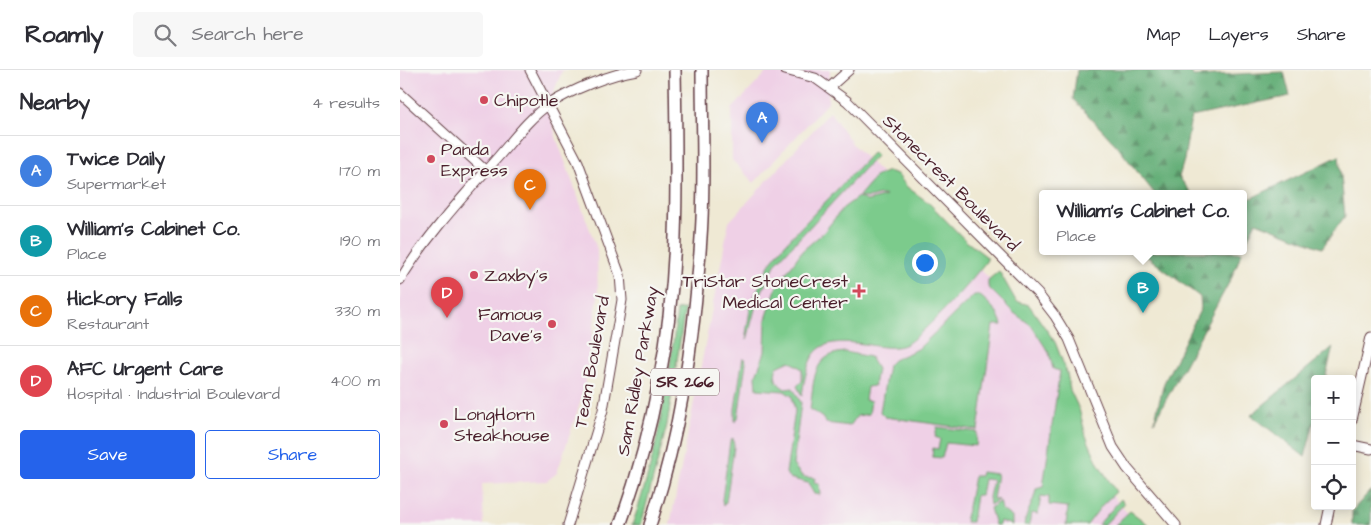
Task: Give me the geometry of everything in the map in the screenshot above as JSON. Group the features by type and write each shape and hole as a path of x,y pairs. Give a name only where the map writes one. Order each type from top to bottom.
{"main road":[{"name":"Sam Ridley Parkway","path":"620,525 634,486 652,412 669,319 675,238 675,70"},
{"name":"SR 266","path":"650,525 678,423 692,346 702,236 702,70"}],"street":[{"name":"Team Boulevard","path":"530,70 578,162 620,275 622,300 603,410 568,525"},
{"path":"400,280 429,238 524,128 548,106 622,72 637,70"},
{"name":"Stonecrest Boulevard","path":"785,70 815,78 830,87 853,107 1038,294 1055,316 1069,339 1113,447 1126,468 1176,525"},
{"path":"830,87 849,70"},
{"path":"400,93 486,171"},
{"path":"1356,403 1371,337"},
{"path":"1356,445 1371,449"},
{"path":"1326,525 1329,510"}],"shaded area":[{"path":"400,70 566,70 562,71 548,106 556,137 597,249 598,297 584,391 557,473 547,481 482,484 484,525 400,525"},
{"path":"769,70 830,70 828,102 754,183 732,160 732,109"},
{"name":"TriStar StoneCrest Medical Center","path":"830,112 853,145 1037,325 1059,365 1103,485 1138,525 670,525 729,222"}],"green space":[{"path":"1077,70 1191,70 1193,76 1284,72 1290,96 1191,117 1184,160 1179,177 1189,190 1152,190 1116,145 1073,99"},
{"path":"873,152 877,155 776,263 757,301 747,340 746,334 751,304 770,263 786,243"},
{"path":"1339,156 1345,216 1322,248 1256,222 1247,240 1247,200"},
{"path":"888,171 897,174 907,187 929,203 966,241 987,257 987,260 934,320 922,332 904,345 887,347 839,342 820,348 813,355 809,365 802,396 797,386 802,381 802,369 790,361 777,367 775,377 777,382 785,389 793,388 801,403 793,465 803,477 815,478 814,483 819,484 820,495 814,494 808,483 789,478 786,473 795,411 792,396 784,391 757,389 756,375 765,352 766,319 777,286 802,251 824,232 843,208 858,197 867,201 886,196 880,195 863,198 859,196 876,176"},
{"path":"1145,255 1241,255 1232,277 1154,422 1164,383 1201,308 1200,297"},
{"path":"999,271 1016,301 1029,305 1055,342 1067,373 1070,390 1079,409 1086,436 1098,463 1116,492 1103,504 1087,525 1066,525 1068,507 1049,505 1049,497 1041,496 1038,514 1031,513 1029,525 1024,525 1036,489 1043,487 1060,371 1053,369 1049,353 1031,325 1014,313 988,287 988,280"},
{"path":"974,295 979,295 990,305 999,316 1002,325 993,325 978,430 885,417 880,412 888,365 893,360 918,349"},
{"path":"685,309 667,425 641,525 632,525 641,499 661,419 677,310"},
{"path":"1333,347 1326,375 1311,375 1311,434 1305,457 1251,415"},
{"path":"845,352 870,357 877,369 874,386 867,387 865,400 871,401 869,414 857,416 850,426 826,423 820,415 810,410 814,380 820,364 834,354"},
{"path":"743,357 746,362 738,418 735,422 735,409"},
{"path":"937,427 977,432 976,446 946,443 942,458 932,457 933,448 938,449 940,439 935,437"},
{"path":"733,438 734,447 726,502 723,506 722,500 730,442"},
{"path":"981,472 997,474 993,499 998,500 990,505 989,497 993,480 984,479 981,495 976,495 972,522 965,522 974,476 980,476"},
{"path":"1371,490 1371,525 1352,525 1352,511 1356,510 1356,507"},
{"path":"1121,499 1124,504 1104,525 1098,525"},
{"path":"1000,501 1002,510 1012,517 1012,525 1000,521 999,525 995,525 990,508"},
{"path":"1130,511 1149,525 1115,525"}],"place":[{"name":"Chipotle","path":"484,100"},
{"name":"Twice Daily","path":"762,143"},
{"name":"Panda Express","path":"431,159"},
{"name":"Hickory Falls","path":"530,210"},
{"name":"Zaxby's","path":"474,275"},
{"name":"TriStar StoneCrest Medical Center","path":"859,291"},
{"name":"William's Cabinet Co.","path":"1143,313"},
{"name":"AFC Urgent Care","path":"447,318"},
{"name":"Famous Dave's","path":"552,324"},
{"name":"LongHorn Steakhouse","path":"444,424"}]}
